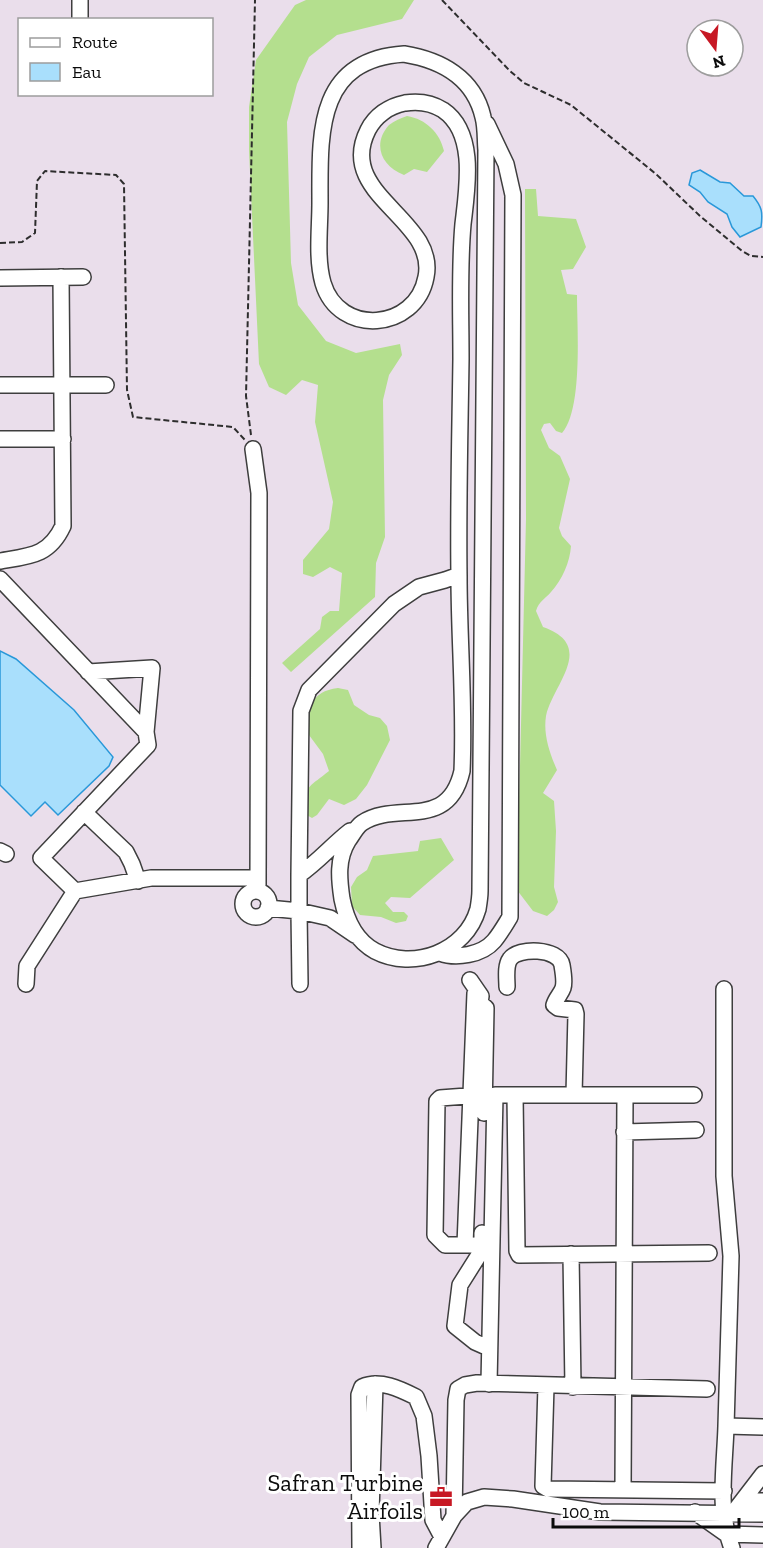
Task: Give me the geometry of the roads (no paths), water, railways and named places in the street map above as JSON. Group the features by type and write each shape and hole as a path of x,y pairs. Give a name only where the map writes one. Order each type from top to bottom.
{"street":[{"path":"80,0 80,18"},
{"path":"299,875 313,866 339,839 360,824 382,816 414,813 438,806 448,800 459,782 463,752 459,575 462,241 467,168 460,129 447,112 428,103 417,102 407,102 388,109 367,131 362,152 369,181 379,197 411,229 424,253 427,264 426,279 422,291 414,302 394,317 382,321 358,319 339,310 326,292 320,267 320,150 327,108 337,88 361,65 379,58 404,54 441,64 467,84 506,164 513,195 510,916 495,940 482,950 458,956 447,956 440,953"},
{"path":"268,908 299,911 330,918 372,949 391,957 411,960 440,953 450,947 467,930 478,909 480,891 486,150 484,119"},
{"path":"0,561 33,556 57,539 63,526 61,276"},
{"path":"0,278 83,277"},
{"path":"0,384 106,385"},
{"path":"0,439 63,439"},
{"path":"26,984 27,966 75,891 151,878 256,885 268,898 268,908 263,915 255,917 245,911 243,902 256,885 259,493 253,449"},
{"path":"300,984 301,711 304,699 309,690 336,661 394,604 418,587 459,575"},
{"path":"0,579 146,732"},
{"path":"75,891 41,858 148,746 146,732 152,668 88,672"},
{"path":"84,812 126,852 138,881"},
{"path":"357,937 343,903 339,874 342,853 360,824"},
{"path":"507,987 507,970 511,958 521,952 558,955 562,966 563,987 554,1005 558,1008 575,1010 576,1014 574,1095"},
{"path":"473,984 481,996 480,1003 486,1008 483,1095 489,1384"},
{"path":"724,989 724,1176 731,1256 724,1491 729,1513 729,1541"},
{"path":"465,1245 483,1095"},
{"path":"487,1245 445,1245 435,1235 437,1101 440,1098 483,1095 694,1095"},
{"path":"515,1095 517,1253 522,1255 708,1253"},
{"path":"622,1490 625,1096"},
{"path":"624,1132 696,1130"},
{"path":"484,1346 475,1342 455,1326 460,1285 487,1245"},
{"path":"571,1254 573,1387"},
{"path":"360,1548 359,1395 362,1387 375,1384 396,1387 416,1397 424,1416 433,1520 439,1543"},
{"path":"372,1548 375,1384"},
{"path":"454,1516 458,1389 465,1385 707,1389"},
{"path":"546,1386 543,1486 548,1489 724,1491"},
{"path":"726,1426 763,1427"},
{"path":"729,1513 744,1500 763,1474"},
{"path":"439,1543 454,1516 467,1502 484,1497 513,1498 600,1512 763,1514"},
{"path":"744,1500 763,1501"},
{"path":"695,1512 729,1541"},
{"path":"729,1541 763,1535"}],"water":[{"path":"700,170 720,182 730,183 744,196 753,196 761,210 761,227 740,237 732,227 727,214 708,202 700,192 689,185 692,173"},
{"path":"0,651 16,659 74,710 113,757 109,766 58,815 45,802 31,816 0,785"}],"place":[{"name":"Safran Turbine Airfoils","path":"441,1497"}]}
